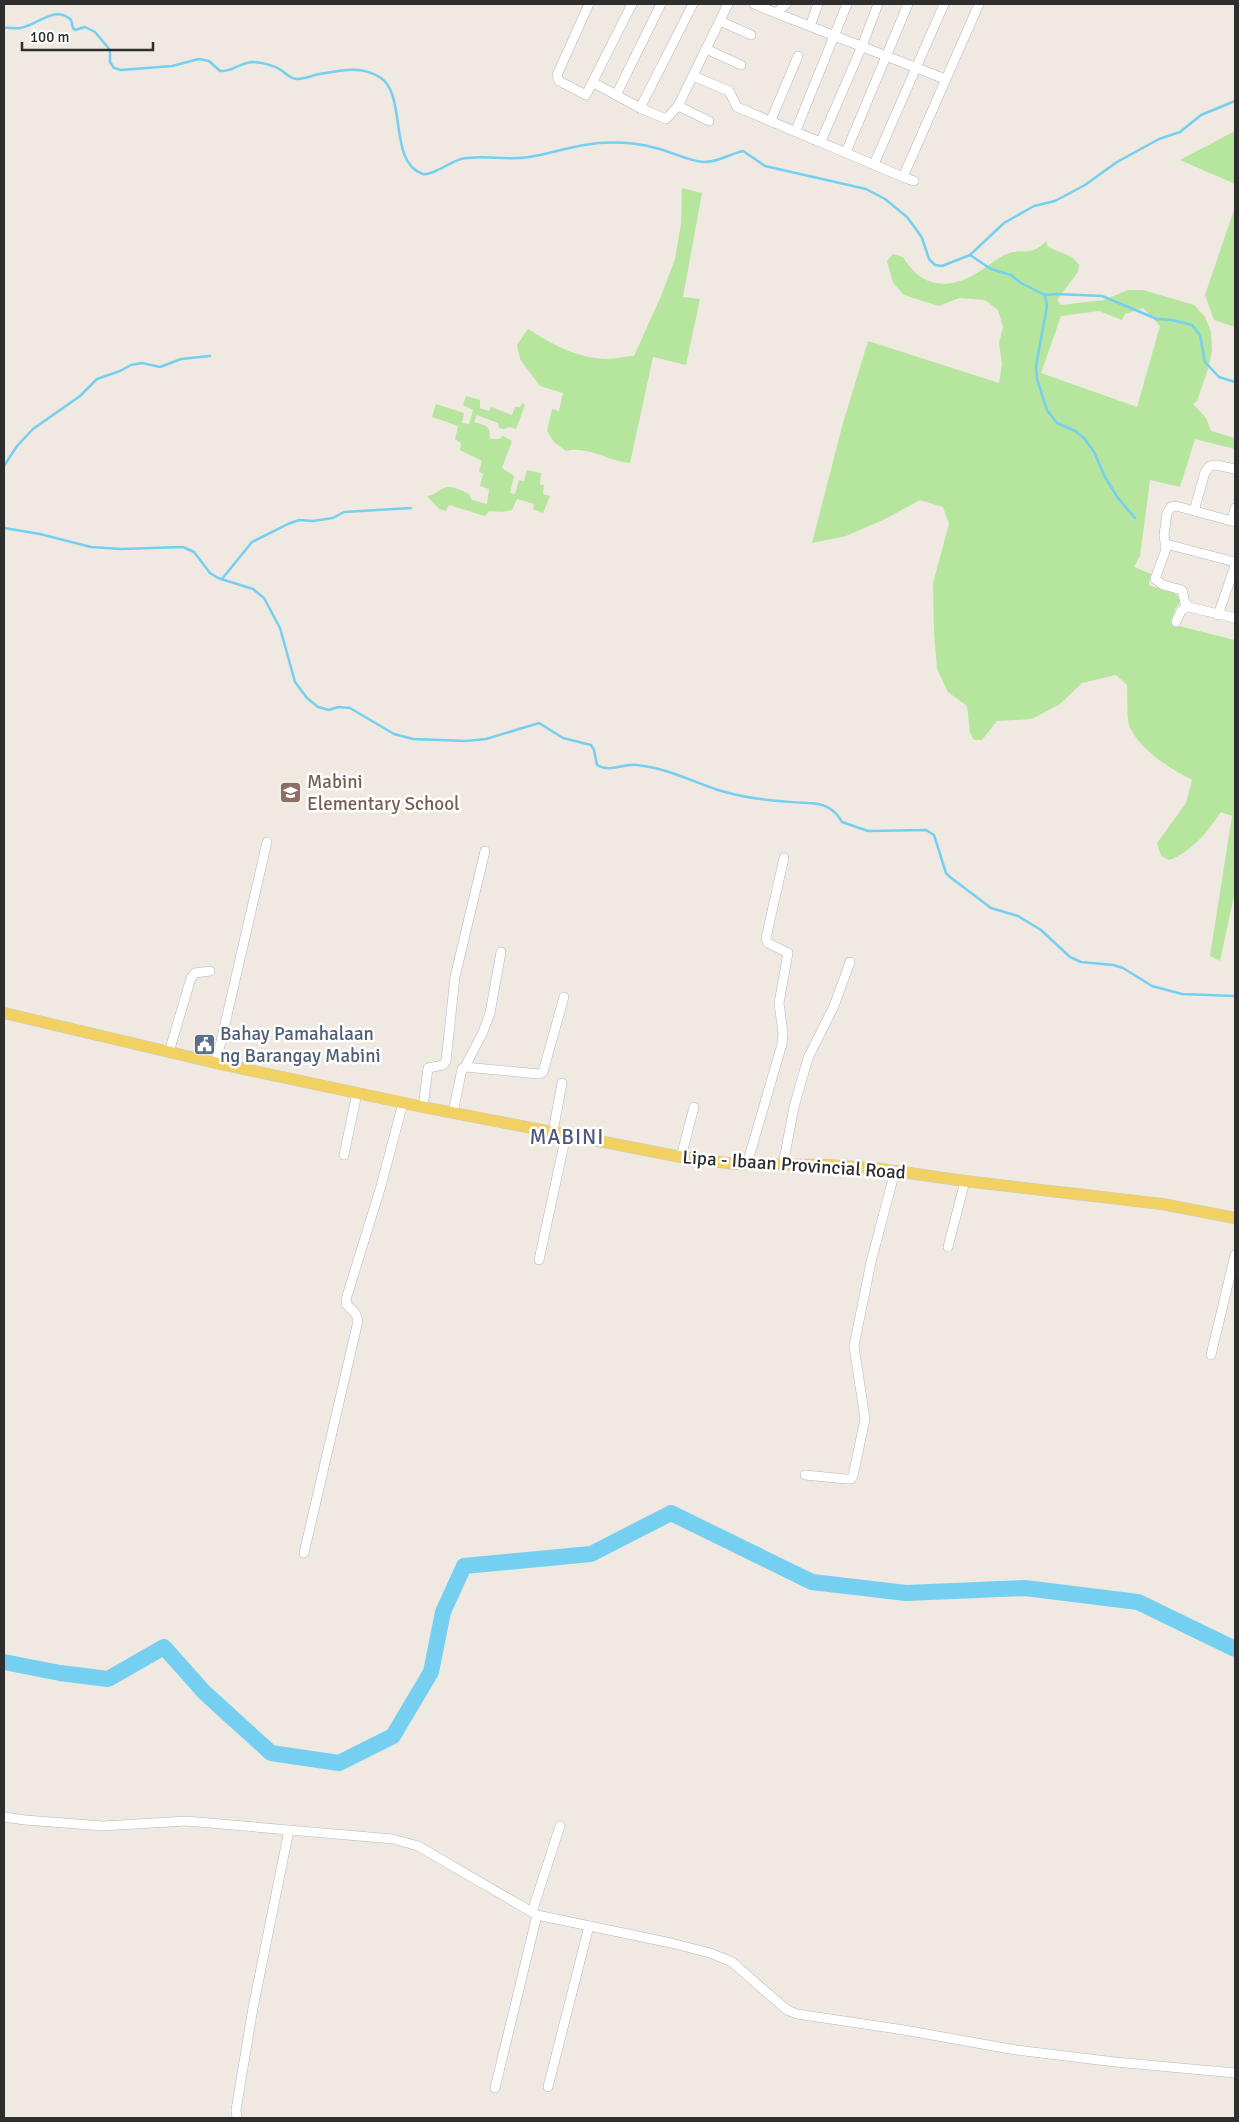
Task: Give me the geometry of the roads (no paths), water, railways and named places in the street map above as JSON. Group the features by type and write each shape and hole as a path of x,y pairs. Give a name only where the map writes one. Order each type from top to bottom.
{"main road":[{"name":"Lipa - Ibaan Provincial Road","path":"4,1013 216,1063 357,1093 681,1157 747,1164 853,1166 1155,1203 1235,1218"}],"street":[{"path":"589,4 557,76 559,81 582,94 589,93 632,4"},
{"path":"616,95 661,4"},
{"path":"640,108 693,4"},
{"path":"594,83 640,108 666,119 678,106 728,4"},
{"path":"754,4 834,37 946,79"},
{"path":"776,13 786,4"},
{"path":"810,26 818,4"},
{"path":"796,130 847,4"},
{"path":"821,141 878,4"},
{"path":"846,152 908,4"},
{"path":"874,164 944,4"},
{"path":"903,176 979,4"},
{"path":"720,20 752,35"},
{"path":"706,49 741,65"},
{"path":"771,120 798,56"},
{"path":"693,76 729,90 737,107 796,130 914,181"},
{"path":"678,106 708,121"},
{"path":"1194,511 1206,472 1210,466 1216,464 1235,469"},
{"path":"1187,606 1182,590 1163,585 1156,580 1166,544 1164,535 1170,508 1176,506 1233,521 1235,508"},
{"path":"1166,544 1235,562"},
{"path":"1218,615 1235,566"},
{"path":"1187,606 1235,618"},
{"path":"1176,622 1181,611 1187,606"},
{"path":"216,1063 267,842"},
{"path":"423,1107 427,1070 430,1067 443,1066 446,1061 455,977 485,851"},
{"path":"747,1164 771,1085 782,1038 779,1003 788,953 768,943 766,938 784,858"},
{"path":"454,1113 462,1069 483,1032 490,1013 501,952"},
{"path":"783,1165 794,1107 808,1058 834,1006 850,962"},
{"path":"169,1052 190,978 195,973 210,971"},
{"path":"464,1067 539,1074 543,1072 564,997"},
{"path":"552,1132 562,1083"},
{"path":"344,1155 357,1093"},
{"path":"304,1552 358,1321 356,1314 346,1304 347,1296 381,1186 403,1102"},
{"path":"681,1157 694,1107"},
{"path":"539,1260 566,1135"},
{"path":"805,1475 846,1479 850,1479 853,1476 865,1419 854,1346 871,1262 895,1171"},
{"path":"948,1247 965,1181"},
{"path":"1211,1355 1235,1255"},
{"path":"4,1817 103,1826 186,1820 394,1838 418,1846 535,1914 671,1943 710,1953 732,1962 787,2010 797,2014 904,2030 1016,2050 1115,2062 1235,2073"},
{"path":"495,2088 535,1914 560,1826"},
{"path":"237,2118 236,2110 253,2008 289,1830"},
{"path":"548,2087 588,1926"}],"waterway":[{"path":"4,28 26,26 52,15 59,14 65,16 71,20 75,30 85,27 95,32 110,50 110,62 114,68 121,70 172,66 199,59 209,61 220,71 252,62 263,63 278,68 290,77 297,79 332,72 365,71 381,78 389,87 394,99 401,144 405,157 412,167 423,174 431,173 461,159 478,157 521,158 602,143 638,144 703,162 713,161 743,151 765,166 866,189 885,199 907,217 916,229 922,238 929,259 935,265 942,266 970,255 1004,223 1034,206 1055,201 1085,185 1117,162 1159,139 1180,132 1201,115 1235,101"},
{"path":"970,255 991,269 1011,275 1021,283 1045,295 1102,296 1157,319 1172,320 1192,325 1200,335 1205,362 1219,377 1235,382"},
{"path":"1045,295 1047,306 1036,366 1037,379 1047,410 1057,423 1075,431 1084,438 1094,452 1105,477 1118,498 1135,518"},
{"path":"4,466 17,446 33,429 80,396 97,379 131,365 142,363 160,367 181,359 210,356"},
{"path":"222,579 252,542 288,524 299,520 313,521 333,518 344,512 411,508"},
{"path":"4,528 40,534 91,547 121,549 183,547 194,552 210,573 218,578 253,589 264,598 280,628 295,682 307,698 318,707 329,710 338,707 350,708 394,734 413,739 466,741 486,739 539,723 563,738 591,745 597,765 602,767 612,768 632,765 648,767 740,796 774,801 819,804 832,810 842,822 868,831 926,830 934,835 946,873 950,877 991,908 1018,916 1041,930 1070,957 1081,962 1113,965 1123,968 1152,986 1182,994 1235,996"},
{"path":"4,1662 60,1673 108,1679 164,1647 204,1692 271,1753 339,1763 393,1736 431,1672 443,1612 464,1566 591,1554 671,1513 812,1582 906,1593 1025,1588 1138,1602 1235,1649"}],"place":[{"name":"Mabini Elementary School","path":"291,793"},
{"name":"Bahay Pamahalaan ng Barangay Mabini","path":"204,1045"}],"district":[{"name":"MABINI","path":"567,1137"}]}
